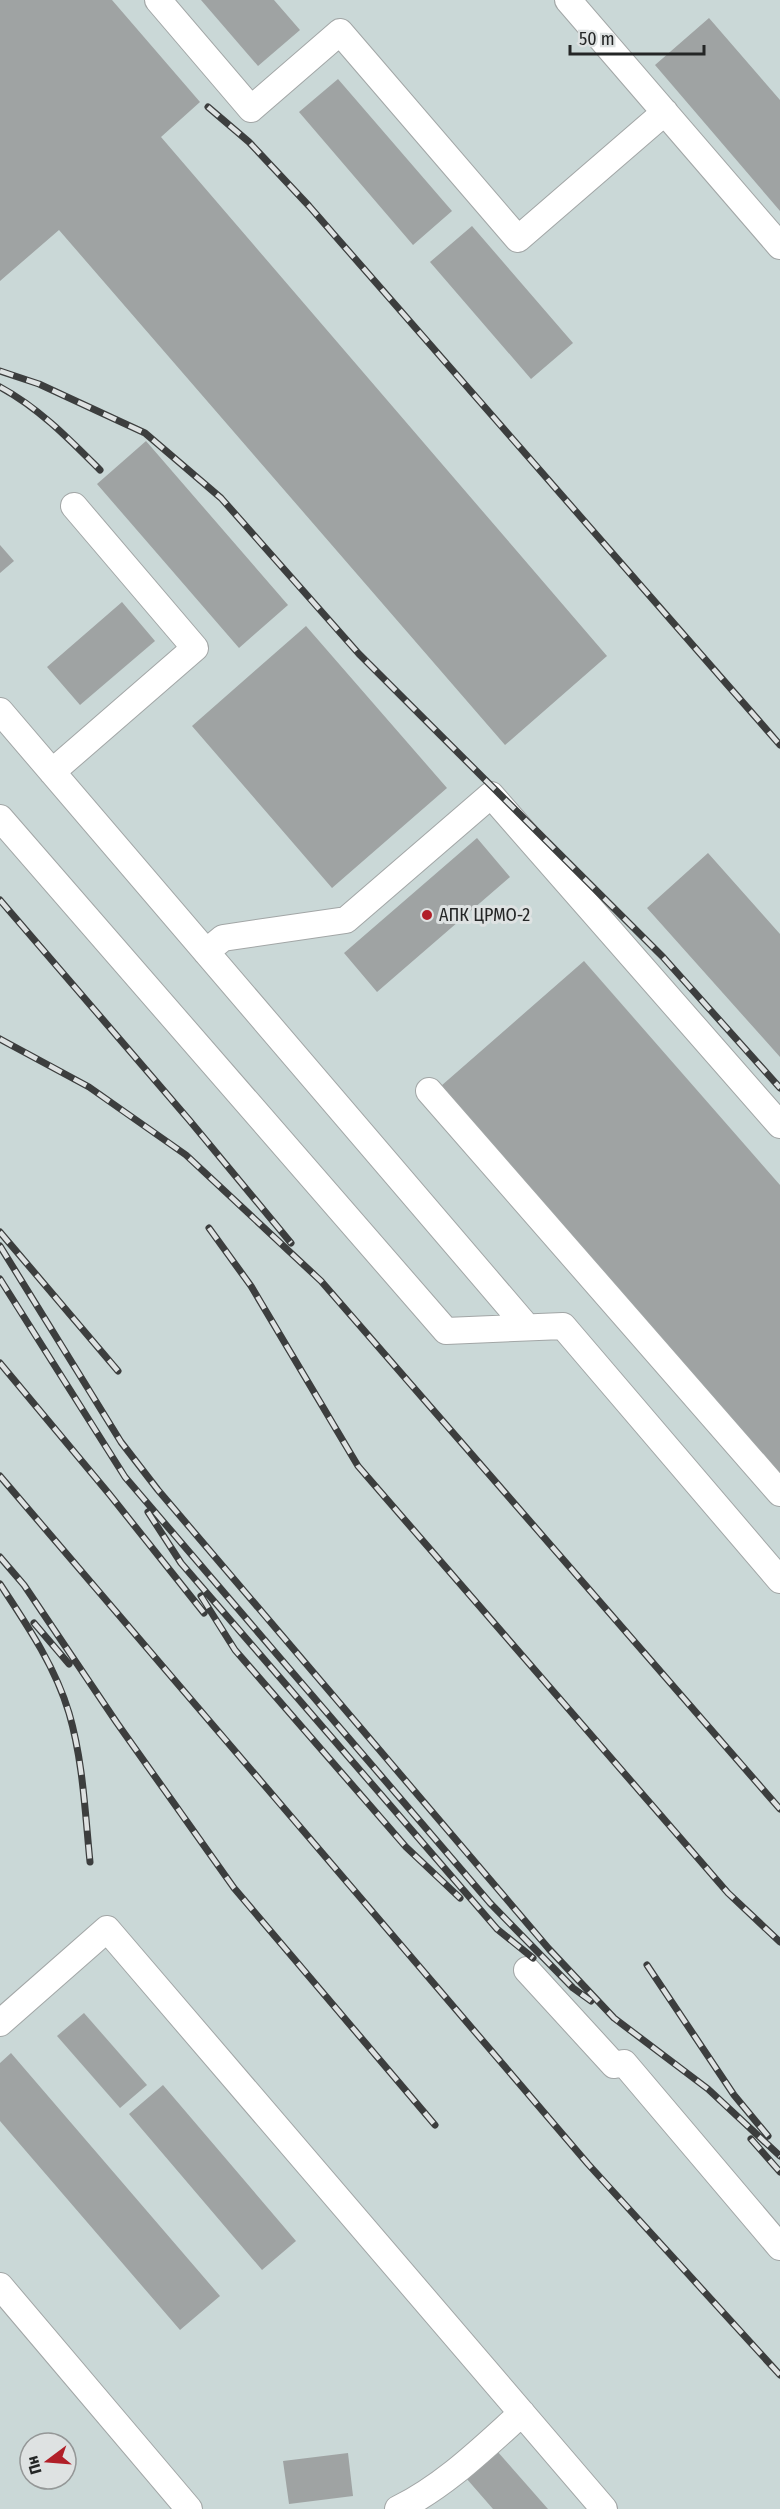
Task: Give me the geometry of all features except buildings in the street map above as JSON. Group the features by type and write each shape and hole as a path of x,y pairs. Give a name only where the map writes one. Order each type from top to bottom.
{"lane":[{"path":"158,0 251,109 340,32 518,239 665,112"},
{"path":"568,0 780,246"},
{"path":"52,772 195,648 74,506"},
{"path":"0,711 527,1327"},
{"path":"206,952 223,938 346,920 491,795 780,1125"},
{"path":"0,818 446,1331 563,1326 780,1580"},
{"path":"429,1091 780,1493"},
{"path":"0,2023 107,1929 604,2509"},
{"path":"527,1970 614,2065 624,2062 780,2247"},
{"path":"0,2286 189,2509"},
{"path":"398,2509 424,2496 451,2477 522,2414"}],"shaded area":[{"path":"0,0 780,0 780,2509 0,2509"}],"railway":[{"path":"208,107 249,142 309,206 780,745"},
{"path":"0,371 39,384 145,433 221,498 359,654 663,957 780,1088"},
{"path":"0,387 41,414 100,470"},
{"path":"0,900 190,1121 291,1243"},
{"path":"0,1039 89,1087 186,1155 321,1281 780,1809"},
{"path":"209,1228 251,1286 358,1466 728,1893 780,1942"},
{"path":"0,1232 118,1371"},
{"path":"0,1246 121,1442 158,1490 549,1949 614,2018 708,2089 780,2156"},
{"path":"0,1279 125,1477 490,1903 573,1988 591,2001"},
{"path":"0,1363 204,1613"},
{"path":"0,1476 588,2164 780,2375"},
{"path":"148,1512 181,1563 497,1929 533,1958"},
{"path":"0,1557 24,1585 117,1723 234,1888 435,2125"},
{"path":"0,1584 48,1662 69,1713 80,1768 90,1862"},
{"path":"201,1596 235,1650 406,1847 460,1898"},
{"path":"34,1623 69,1664"},
{"path":"647,1965 734,2095 768,2136"},
{"path":"751,2139 780,2172"}],"place":[{"name":"АПК ЦРМО-2","path":"427,915"}]}
